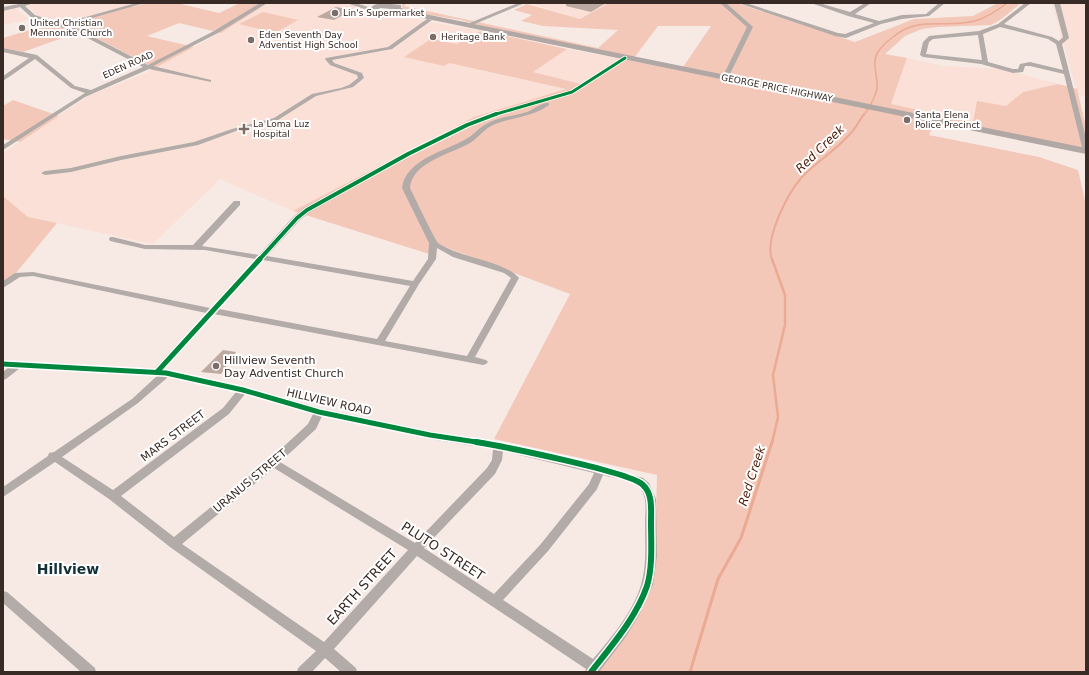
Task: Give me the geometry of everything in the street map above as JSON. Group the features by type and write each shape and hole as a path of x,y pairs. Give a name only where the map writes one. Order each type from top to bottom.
{"highway":[{"path":"374,10 374,8 384,4"},
{"name":"GEORGE PRICE HIGHWAY","path":"384,4 398,5 408,13 1086,151"},
{"path":"386,13 396,10 398,5"},
{"name":"GEORGE PRICE HIGHWAY","path":"374,10 468,25"}],"main road":[{"path":"349,3 374,10"},
{"path":"362,3 384,4"}],"street":[{"path":"3,9 31,3"},
{"path":"62,25 142,3"},
{"name":"EDEN ROAD","path":"3,148 59,110 90,92 148,67 222,29 264,3"},
{"path":"504,3 520,4"},
{"path":"723,3 750,27 725,78"},
{"path":"741,3 837,35 846,36 880,23 902,18 927,15 942,3"},
{"path":"814,3 880,23"},
{"path":"850,15 868,3"},
{"path":"1028,3 1000,25 980,34 931,37 926,42 923,55 985,64 1018,71 1021,71 1022,65 1030,64 1066,73"},
{"path":"1057,3 1066,38 1059,43"},
{"path":"468,25 520,4"},
{"path":"21,5 33,16 62,25 97,39 148,67 210,81"},
{"path":"45,173 71,170 196,144 234,130 276,118 314,95 343,89 351,86 361,78 360,74 332,64 328,59 390,48 430,20"},
{"path":"1000,25 1045,36 1059,43"},
{"path":"980,34 985,64"},
{"path":"1059,43 1086,151"},
{"path":"3,50 35,56 42,60 73,87 90,92"},
{"path":"3,79 35,56"},
{"path":"3,493 53,456 135,401 161,373 212,311 260,257 297,218 307,210 468,124 493,115 548,100 578,89 625,58"},
{"path":"380,342 432,259 433,243 406,188 405,183 408,176 422,164 468,141 486,126 545,106 548,100"},
{"path":"196,248 238,203"},
{"path":"113,239 144,247 196,248 260,257 415,284"},
{"path":"433,243 456,255 508,271 515,278 470,358"},
{"path":"432,259 456,255"},
{"path":"3,285 18,275 33,274 212,311 470,358 483,362"},
{"name":"HILLVIEW ROAD","path":"3,364 161,373 243,390 319,412 430,435 499,446 600,470 639,481 645,486 651,499 651,556 647,585 634,613 621,634 592,670"},
{"path":"3,377 18,365"},
{"name":"MARS STREET","path":"113,496 226,411 243,390"},
{"name":"URANUS STREET","path":"174,544 274,463 312,426 319,412"},
{"name":"EARTH STREET","path":"303,672 325,650 416,549 491,471 497,460 499,446"},
{"path":"53,456 113,496 174,544 325,650 351,672"},
{"name":"PLUTO STREET","path":"274,463 416,549 495,601 592,670"},
{"path":"495,601 544,548 593,486 600,470"},
{"path":"3,596 90,672"}],"shaded area":[{"path":"39,3 127,3 130,5 65,23 38,16 27,6"},
{"path":"147,3 177,3 219,13 240,3 266,4 221,33 179,23 147,36 194,47 155,68 82,31 23,52 3,48 3,38 59,21 65,23 130,5 133,7"},
{"name":"La Loma Luz Hospital","path":"263,3 341,3 363,8 377,15 397,16 483,31 475,33 457,44 431,39 444,66 449,63 567,89 474,117 293,211 220,179 153,244 28,217 3,196 3,153 88,96 146,73 236,24"},
{"path":"403,3 407,3 404,6 598,48 618,30 543,26 521,21 532,15 514,10 527,4 580,19 609,3 736,3 855,42 914,19 973,16 996,4 991,3 1021,3 1000,20 991,25 922,29 905,36 885,54 907,58 891,104 973,122 977,101 1006,106 1023,92 1058,84 1077,89 1086,127 1086,149 683,67 711,26 658,26 634,58 486,27 461,20 406,11 402,7"},
{"path":"528,3 609,3 580,19"},
{"path":"1052,3 1086,3 1086,96 1078,95"},
{"path":"13,6 29,19 3,25 3,9"},
{"path":"263,12 298,20 275,33 239,24"},
{"path":"483,31 567,49 533,72 585,85 622,59 935,122 929,135 1039,157 1078,170 1086,205 1086,672 597,672 644,605 655,553 657,475 494,439 570,294 432,242 429,254 293,211 474,117 566,89 449,63 444,66 404,57 431,39 457,44 475,33"},
{"path":"567,49 622,59 585,85 532,72"},
{"path":"907,58 944,66 1002,69 1058,84 1023,92 1006,106 977,102 973,122 891,105"},
{"path":"13,100 59,116 20,142 3,139 3,106"},
{"path":"3,196 28,217 57,223 16,273 3,285"}],"building":[{"path":"566,3 606,3 591,12 566,6"},
{"name":"Lin's Supermarket","path":"336,7 352,10 334,20 317,17"},
{"name":"Hillview Seventh Day Adventist Church","path":"223,350 236,352 221,374 201,372"}],"waterway":[{"name":"Red Creek","path":"864,115 872,102 877,88 875,65 876,56 881,47 889,40 903,30 914,26 924,24 967,23 978,20 993,13 1007,3"},
{"name":"Red Creek","path":"772,260 770,251 774,228 784,204 796,184 807,172 850,134 864,114"},
{"name":"Red Creek","path":"772,259 785,295 785,325 773,375 778,417 772,443"},
{"name":"Red Creek","path":"690,672 718,579 741,538 772,442"}],"cycle path":[{"path":"157,372 297,218 307,210 408,154 467,125 493,115 572,92 625,58"},
{"path":"3,364 166,373 243,390 319,412 430,435 499,446 600,470 639,481 645,486 651,499 651,556 647,585 634,613 621,634 591,672"}],"place":[{"name":"Lin's Supermarket","path":"335,13"},
{"name":"United Christian Mennonite Church","path":"22,28"},
{"name":"Heritage Bank","path":"433,37"},
{"name":"Eden Seventh Day Adventist High School","path":"251,40"},
{"name":"Santa Elena Police Precinct","path":"907,120"},
{"name":"La Loma Luz Hospital","path":"244,129"},
{"name":"Hillview Seventh Day Adventist Church","path":"216,366"}],"district":[{"name":"Hillview","path":"68,569"}]}
